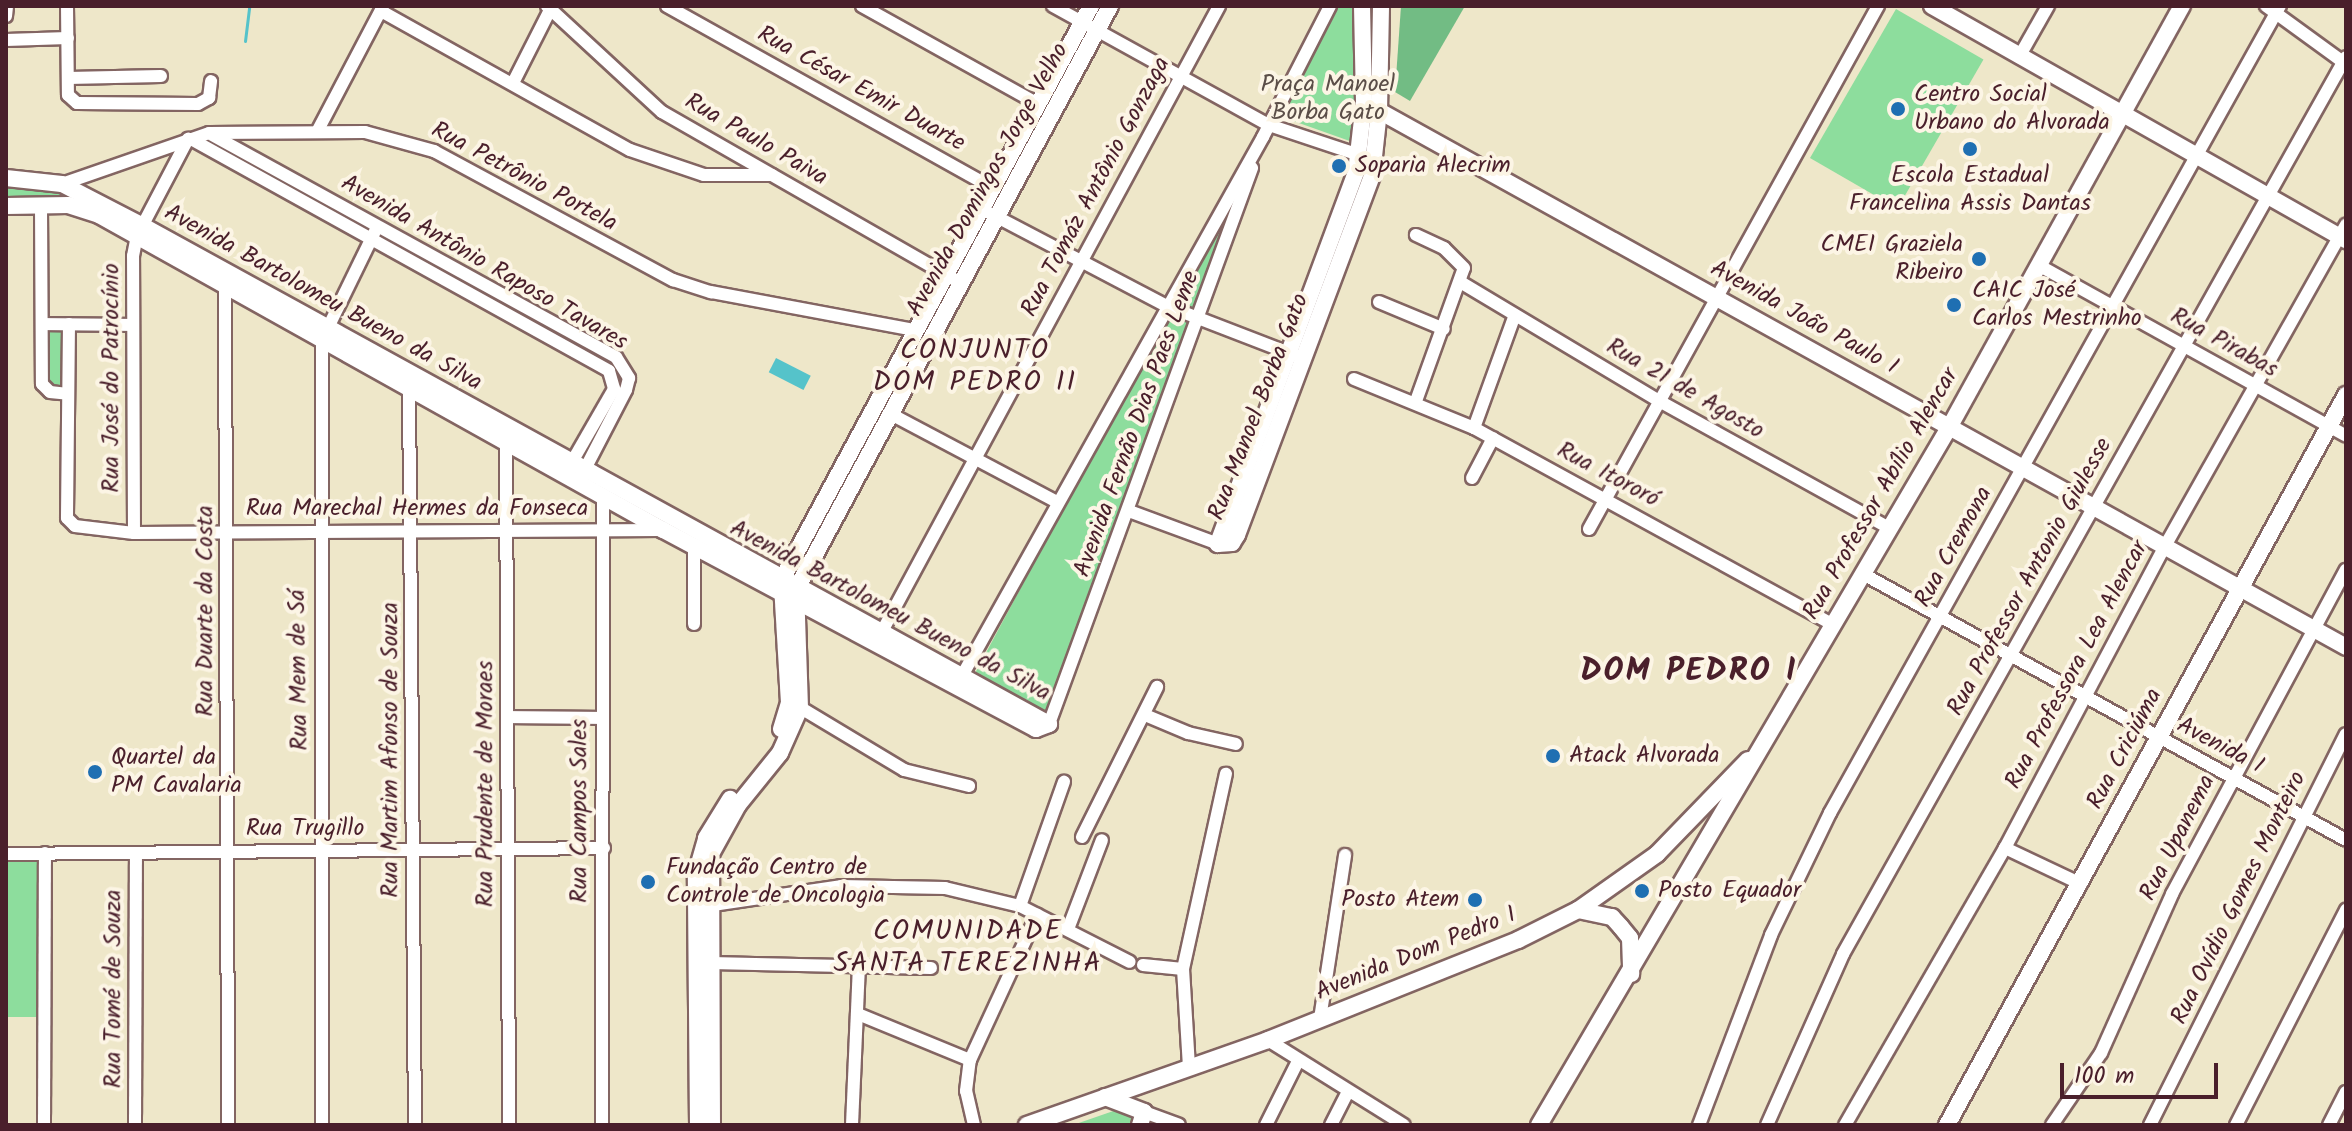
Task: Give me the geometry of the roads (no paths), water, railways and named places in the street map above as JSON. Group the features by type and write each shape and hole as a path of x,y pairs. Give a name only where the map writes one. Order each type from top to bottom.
{"street":[{"path":"6,16 7,6"},
{"path":"67,6 68,95 84,104 198,104 209,98 211,81"},
{"name":"Rua César Emir Duarte","path":"667,6 991,187"},
{"path":"862,6 1038,104"},
{"path":"1053,6 1266,131 1359,159 1376,154"},
{"name":"Avenida Domingos Jorge Velho","path":"789,591 914,330 996,216 1090,27 1091,6"},
{"name":"Avenida Domingos Jorge Velho","path":"789,591 889,413 991,187 1038,104 1090,27 1110,6"},
{"name":"Rua Tomáz Antônio Gonzaga","path":"878,638 1219,6"},
{"name":"Avenida Fernão Dias Paes Leme","path":"959,681 1266,131 1330,6"},
{"name":"Rua Manoel Borba Gato","path":"1299,356 1359,159 1364,102 1362,6"},
{"path":"1589,529 1878,6"},
{"path":"1932,6 1955,12 2019,57 2268,197 2344,234"},
{"path":"2019,57 2048,6"},
{"name":"Rua Professor Abílio Alencar","path":"1539,1125 1654,937 1950,426 2182,6"},
{"path":"514,81 550,7"},
{"name":"Rua Paulo Paiva","path":"550,7 662,112 952,278"},
{"path":"318,130 382,8 630,150 671,167 704,175 775,175"},
{"name":"Rua Manoel Borba Gato","path":"1218,544 1299,356 1376,154 1379,8"},
{"path":"2274,8 2344,60"},
{"name":"Rua Cremona","path":"1699,1125 1796,878 2196,157 2274,8"},
{"path":"6,40 68,38"},
{"name":"Rua Professor Antonio Giulesse","path":"1767,1125 1843,954 2186,347 2344,60"},
{"path":"68,78 161,76"},
{"name":"Avenida João Paulo I","path":"1364,102 2346,647"},
{"name":"Avenida Fernão Dias Paes Leme","path":"1049,724 1200,320 1266,131"},
{"name":"Rua Petrônio Portela","path":"68,193 209,133 365,132 434,151 673,280 711,292 914,330"},
{"name":"Avenida Antônio Raposo Tavares","path":"209,133 616,357 629,378 626,390 574,473"},
{"name":"Avenida Antônio Raposo Tavares","path":"189,139 609,371 614,389 574,473"},
{"name":"Rua José do Patrocínio","path":"134,533 132,325 140,231 189,139"},
{"name":"Avenida Bartolomeu Bueno da Silva","path":"6,178 68,193 666,524 959,681 1036,729 1049,724"},
{"name":"Avenida Bartolomeu Bueno da Silva","path":"6,206 41,206 68,193"},
{"path":"41,206 42,384 50,392 68,394 69,324"},
{"path":"980,208 1167,306 1299,356"},
{"name":"Rua Mem de Sá","path":"322,1125 319,530 324,334 377,227"},
{"name":"Avenida Bartolomeu Bueno da Silva","path":"140,231 225,288 324,334"},
{"name":"Rua Professora Lea Alencar","path":"1845,1125 2005,848 2165,546 2344,234"},
{"path":"1416,235 1459,259 1464,268 1462,283 1416,401"},
{"name":"Rua Pirabas","path":"2038,265 2346,436"},
{"name":"Rua 21 de Agosto","path":"1462,283 1661,402 1889,528"},
{"name":"Rua Duarte da Costa","path":"225,288 228,1125"},
{"path":"1379,302 1444,329"},
{"path":"531,327 538,315"},
{"path":"1474,428 1515,315"},
{"path":"43,324 132,325"},
{"path":"609,371 616,357"},
{"name":"Rua Itororó","path":"1354,379 1416,401 1474,428 1834,625"},
{"name":"Avenida Bartolomeu Bueno da Silva","path":"410,382 506,444 574,473 603,496 666,524 694,545 789,591"},
{"name":"Rua Martim Afonso de Souza","path":"410,382 415,1125"},
{"name":"Rua Marechal Hermes da Fonseca","path":"68,394 67,518 80,528 134,533 319,530 508,532 666,524"},
{"name":"Rua Criciúma","path":"1947,1125 2346,395"},
{"path":"889,413 1057,502"},
{"path":"1472,478 1493,438"},
{"name":"Rua Prudente de Moraes","path":"506,444 509,1125"},
{"name":"Rua Campos Sales","path":"602,1125 604,848 600,529 603,496"},
{"path":"1129,511 1218,544"},
{"path":"694,545 694,624"},
{"name":"Rua Upanema","path":"2052,1125 2101,1053 2172,894 2346,570"},
{"name":"Avenida I","path":"1863,574 2010,658 2346,840"},
{"path":"698,1125 701,907 706,853 716,819 777,738 795,705 789,591"},
{"path":"1082,837 1157,687"},
{"path":"795,705 904,770 969,786"},
{"path":"1145,715 1188,733 1236,744"},
{"path":"508,717 602,718"},
{"name":"Rua Ovídio Gomes Monteiro","path":"2150,1125 2302,814 2346,734"},
{"name":"Avenida Dom Pedro I","path":"1027,1125 1268,1040 1518,940 1578,910 1627,878 1697,816 1768,738"},
{"path":"1189,1067 1183,969 1226,774"},
{"path":"1020,906 1064,782"},
{"path":"1697,816 1708,820 1714,833"},
{"path":"1068,929 1102,840"},
{"name":"Rua Trugillo","path":"6,854 604,848"},
{"path":"2005,848 2081,884"},
{"path":"44,1125 45,853"},
{"name":"Rua Tomé de Souza","path":"135,1125 136,853"},
{"path":"1320,1019 1345,855"},
{"path":"1612,917 1627,878"},
{"path":"701,907 841,886 945,888 1020,906 1136,963 1183,969"},
{"path":"701,907 711,963 712,1125"},
{"path":"1578,910 1612,917 1630,938 1631,974"},
{"path":"2236,1125 2346,910"},
{"path":"974,1125 966,1091 970,1060 1037,915"},
{"path":"1630,938 1654,937"},
{"path":"711,963 931,968"},
{"path":"852,1125 859,965"},
{"path":"858,1014 970,1060"},
{"path":"1268,1040 1397,1123"},
{"path":"1266,1125 1298,1061"},
{"path":"1331,1125 1348,1092"},
{"path":"2329,1125 2346,1092"},
{"path":"1105,1097 1142,1118 1179,1125"}],"water":[{"path":"776,358 811,376 803,390 769,372"}],"waterway":[{"path":"245,41 249,6"}],"place":[{"name":"Centro Social Urbano do Alvorada","path":"1898,109"},
{"name":"Escola Estadual Francelina Assis Dantas","path":"1970,149"},
{"name":"Soparia Alecrim","path":"1339,166"},
{"name":"CMEI Graziela Ribeiro","path":"1979,259"},
{"name":"CAIC José Carlos Mestrinho","path":"1954,305"},
{"name":"Atack Alvorada","path":"1553,756"},
{"name":"Quartel da PM Cavalaria","path":"95,772"},
{"name":"Fundação Centro de Controle de Oncologia","path":"648,882"},
{"name":"Posto Equador","path":"1642,891"},
{"name":"Posto Atem","path":"1475,900"}],"district":[{"name":"CONJUNTO DOM PEDRO II","path":"975,367"},
{"name":"DOM PEDRO I","path":"1689,672"},
{"name":"COMUNIDADE SANTA TEREZINHA","path":"968,948"}],"park label":[{"name":"Praça Manoel Borba Gato","path":"1328,99"}]}
